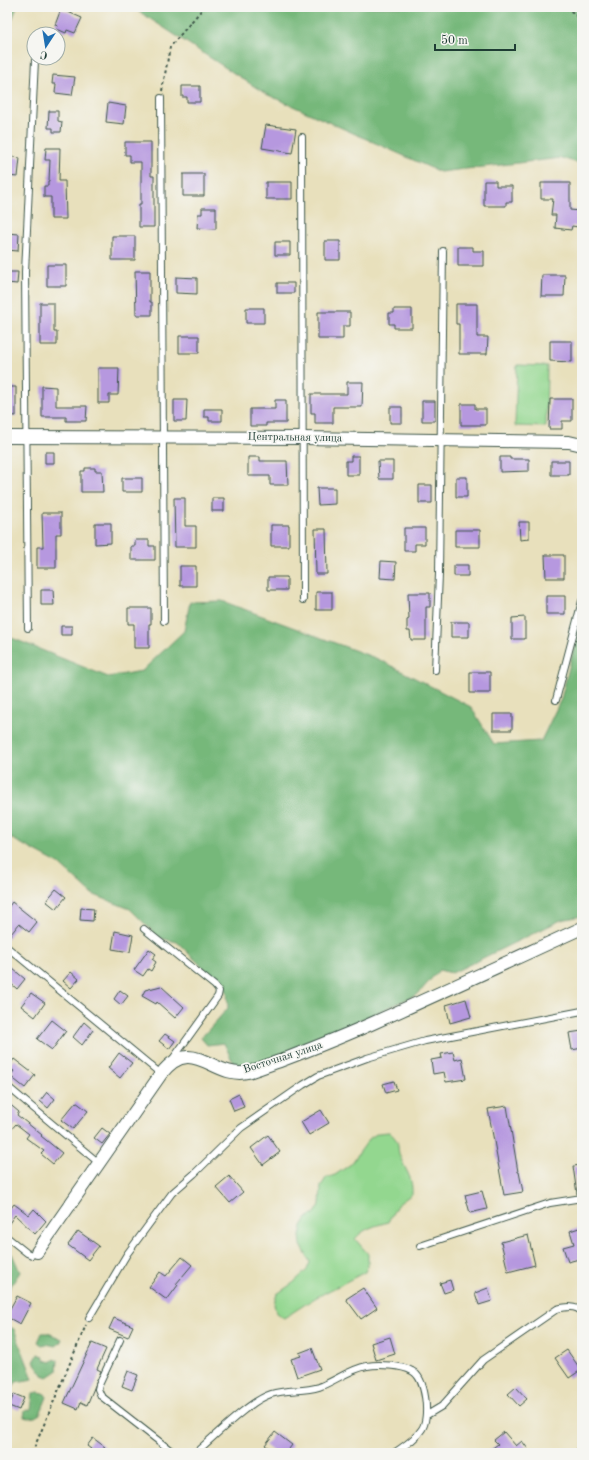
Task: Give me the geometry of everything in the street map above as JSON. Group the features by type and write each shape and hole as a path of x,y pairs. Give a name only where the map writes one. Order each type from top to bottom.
{"street":[{"name":"Центральная улица","path":"7,437 302,438 568,442 582,445"},
{"name":"Восточная улица","path":"164,1070 181,1058 193,1057 223,1070 248,1072 322,1046 582,928"},
{"path":"37,1252 164,1070"}],"lane":[{"path":"28,628 25,272 35,66"},
{"path":"161,98 164,621"},
{"path":"302,137 303,600"},
{"path":"435,670 442,440 443,251"},
{"path":"556,700 582,601"},
{"path":"7,947 164,1070 218,996 219,991 215,986 144,929"},
{"path":"89,1318 127,1254 172,1193 194,1174 241,1128 308,1082 318,1076 367,1058 425,1041 582,1011"},
{"path":"7,1086 99,1163"},
{"path":"420,1246 550,1203 582,1198"},
{"path":"7,1237 27,1253 32,1255 37,1252"},
{"path":"426,1415 442,1406 482,1360 557,1308 571,1306 582,1312"},
{"path":"120,1340 99,1385 99,1393 174,1453"},
{"path":"195,1453 245,1410 263,1397 282,1391 312,1389 327,1384 366,1366 385,1366 412,1371 420,1381 427,1408 425,1422 416,1436 394,1453"},
{"path":"577,1453 582,1449"}],"path":[{"path":"161,98 170,47 204,7"},
{"path":"335,7 368,7"},
{"path":"566,7 582,20"},
{"path":"32,1453 89,1318"}],"green space":[{"path":"7,7 17,7 7,33"},
{"path":"132,7 582,7 582,164 561,158 440,172 266,94"},
{"path":"517,365 547,366 546,427 515,426"},
{"path":"222,601 378,659 471,707 494,744 541,741 561,699 582,616 582,916 561,920 452,973 439,970 418,994 253,1069 235,1067 224,1043 207,1045 201,1038 228,1008 227,991 177,942 159,938 130,909 92,894 59,864 7,836 7,636 108,677 142,671 184,631 190,602"},
{"path":"389,1132 396,1139 399,1155 411,1180 412,1194 397,1205 388,1222 366,1230 355,1239 368,1254 368,1263 365,1272 315,1298 284,1318 276,1313 274,1304 277,1294 293,1283 307,1270 310,1262 301,1245 300,1236 302,1226 307,1218 315,1213 320,1205 321,1186 326,1178 335,1175 351,1164 370,1138 378,1133"},
{"path":"7,1249 12,1254 20,1272 7,1292"},
{"path":"7,1326 14,1329 33,1379 16,1382 7,1396"},
{"path":"42,1333 48,1333 62,1339 56,1346 46,1344 42,1345 38,1342"},
{"path":"38,1354 43,1356 45,1360 51,1362 55,1359 58,1360 57,1371 48,1377 44,1376 34,1362"},
{"path":"38,1392 44,1393 47,1397 40,1414 35,1417 24,1417 25,1411 31,1409 33,1394"}],"building":[{"path":"61,9 82,18 75,33 67,30 66,33 66,26 55,25"},
{"path":"53,75 75,77 72,95 55,93 56,84 52,84"},
{"path":"182,86 200,86 200,102 187,102 187,97 182,97"},
{"path":"108,103 126,106 124,124 106,122"},
{"path":"49,111 58,111 58,121 62,122 61,132 53,132 53,128 48,128"},
{"path":"266,125 296,129 292,153 262,148"},
{"path":"125,142 151,142 151,176 154,176 154,227 139,227 139,204 141,204 141,162 130,162 130,155 125,155"},
{"path":"46,148 60,148 59,181 65,181 66,219 51,219 51,197 44,197 44,186 48,186 49,181 50,160 45,160"},
{"path":"7,156 20,158 18,177 7,176"},
{"path":"183,174 204,174 204,196 183,196"},
{"path":"484,181 496,181 496,186 512,186 512,202 506,202 506,206 484,206"},
{"path":"266,182 292,182 292,199 266,199"},
{"path":"541,183 570,183 570,210 580,211 578,227 572,226 571,230 555,228 556,215 551,215 553,199 541,199"},
{"path":"202,208 216,208 216,229 197,228 198,214 202,214"},
{"path":"7,233 19,234 18,251 7,250"},
{"path":"112,236 135,236 135,260 112,260"},
{"path":"325,241 340,241 340,260 325,260"},
{"path":"275,242 290,242 290,255 275,255"},
{"path":"458,247 473,247 473,251 484,251 484,266 458,266"},
{"path":"47,265 66,265 66,286 47,286"},
{"path":"135,271 150,271 150,302 152,302 152,315 136,315"},
{"path":"7,272 18,272 17,284 7,283"},
{"path":"542,275 565,275 564,296 541,296"},
{"path":"176,277 197,278 197,294 176,293"},
{"path":"277,283 294,283 294,293 277,293"},
{"path":"40,303 54,303 54,332 57,332 57,345 40,345"},
{"path":"456,304 477,304 477,337 488,337 487,354 459,354 459,324 456,324"},
{"path":"246,308 264,308 264,323 246,323"},
{"path":"394,309 412,309 412,328 394,328 394,324 389,324 389,313 394,313"},
{"path":"318,312 350,312 350,326 343,326 343,339 318,339"},
{"path":"179,336 199,336 199,353 179,353"},
{"path":"550,341 572,341 572,362 550,361"},
{"path":"98,368 119,368 118,395 109,395 109,403 98,403"},
{"path":"347,382 363,382 362,407 333,407 333,423 315,423 315,413 311,413 311,394 347,394"},
{"path":"42,386 56,387 56,406 87,406 86,421 66,421 66,417 42,417"},
{"path":"7,387 16,387 16,416 7,415"},
{"path":"550,399 572,399 572,421 562,421 562,429 549,429"},
{"path":"174,400 187,400 186,421 174,421"},
{"path":"275,400 286,400 286,423 266,423 266,426 250,426 250,409 275,409"},
{"path":"422,401 435,401 435,421 422,421"},
{"path":"461,404 475,404 475,409 486,409 486,425 461,425"},
{"path":"390,407 402,407 402,423 390,423"},
{"path":"204,409 222,409 222,421 209,421 209,417 204,417"},
{"path":"45,452 54,452 54,463 45,463"},
{"path":"351,456 359,456 359,475 346,475 346,461 351,461"},
{"path":"248,457 260,457 260,461 287,461 288,485 270,485 270,476 248,476"},
{"path":"500,457 510,457 510,459 529,459 529,471 500,472"},
{"path":"378,461 393,461 393,479 379,479"},
{"path":"551,461 569,461 569,475 551,475"},
{"path":"85,468 95,468 95,471 102,471 103,492 81,492 81,471 85,471"},
{"path":"456,477 467,477 467,497 456,497"},
{"path":"122,478 142,478 142,492 122,492"},
{"path":"419,485 432,485 432,503 419,503"},
{"path":"317,488 335,488 335,504 318,505"},
{"path":"174,498 185,498 185,526 196,526 196,547 175,547"},
{"path":"212,498 224,498 224,511 212,511"},
{"path":"42,513 61,513 61,534 56,534 56,568 37,568 37,547 43,547"},
{"path":"519,522 529,522 529,539 520,540"},
{"path":"95,523 111,523 111,543 95,544"},
{"path":"271,525 289,525 289,546 271,546"},
{"path":"404,528 425,528 425,544 415,544 415,551 404,551"},
{"path":"315,529 326,529 327,574 316,574"},
{"path":"455,530 480,530 480,547 455,547"},
{"path":"135,540 149,540 149,546 155,546 155,560 131,560 131,546 135,546"},
{"path":"545,555 564,555 564,578 546,578"},
{"path":"381,561 396,562 395,579 380,578"},
{"path":"454,565 468,565 468,576 454,576"},
{"path":"180,566 196,566 196,586 180,586"},
{"path":"268,577 287,577 287,590 268,590"},
{"path":"41,590 53,590 54,605 41,605"},
{"path":"316,592 332,592 332,610 316,610"},
{"path":"408,593 430,593 430,607 426,607 426,640 411,640 410,631 407,631 407,620 409,619"},
{"path":"546,596 565,596 565,614 546,614"},
{"path":"128,608 151,608 149,648 134,648 134,624 128,624"},
{"path":"525,617 525,639 512,639 512,618"},
{"path":"451,622 469,622 469,637 451,637"},
{"path":"61,626 72,626 72,635 61,635"},
{"path":"470,672 490,672 490,693 470,693"},
{"path":"493,714 512,714 512,730 493,730"},
{"path":"56,889 66,897 56,909 46,901"},
{"path":"12,902 37,922 29,932 19,924 7,939 7,909"},
{"path":"81,908 94,909 93,921 80,920"},
{"path":"115,931 133,935 130,952 112,949"},
{"path":"149,949 156,954 152,959 156,962 151,971 148,969 143,976 134,970"},
{"path":"7,964 25,979 17,989 7,980"},
{"path":"71,972 79,979 71,988 63,981"},
{"path":"161,986 184,1007 175,1018 157,1002 156,1004 142,996 145,990"},
{"path":"120,990 128,996 121,1005 114,999"},
{"path":"31,993 45,1003 35,1017 21,1006"},
{"path":"466,999 471,1017 450,1023 446,1005"},
{"path":"52,1020 66,1031 52,1050 37,1039"},
{"path":"84,1022 93,1030 82,1045 73,1037"},
{"path":"582,1031 582,1048 572,1050 569,1033"},
{"path":"165,1034 175,1041 169,1049 159,1041"},
{"path":"453,1052 455,1060 462,1058 466,1079 446,1082 444,1072 433,1074 431,1060 442,1058 441,1054"},
{"path":"119,1053 132,1063 120,1078 108,1068"},
{"path":"14,1059 35,1075 25,1088 10,1076 14,1071 8,1067"},
{"path":"394,1081 397,1090 386,1093 383,1084"},
{"path":"47,1092 55,1099 48,1108 40,1101"},
{"path":"239,1094 244,1107 234,1111 229,1099"},
{"path":"7,1102 19,1112 17,1115 62,1153 53,1164 41,1154 44,1151 26,1138 29,1134 16,1124 7,1134"},
{"path":"76,1102 88,1111 73,1129 61,1120"},
{"path":"507,1106 518,1172 523,1192 504,1195 488,1109"},
{"path":"321,1110 329,1123 309,1135 301,1122"},
{"path":"102,1128 110,1134 102,1144 94,1138"},
{"path":"268,1135 280,1152 263,1165 251,1148"},
{"path":"582,1165 582,1194 577,1194 573,1166"},
{"path":"229,1176 243,1192 230,1203 216,1187"},
{"path":"482,1191 487,1209 470,1213 465,1195"},
{"path":"14,1204 29,1215 34,1209 46,1221 35,1234 15,1215 7,1226 7,1205 11,1208"},
{"path":"582,1227 582,1262 580,1262 579,1259 568,1262 563,1247 574,1244 570,1231"},
{"path":"78,1231 99,1246 88,1260 68,1245"},
{"path":"528,1235 535,1265 508,1272 501,1242"},
{"path":"182,1257 192,1265 176,1284 178,1285 167,1300 149,1287 160,1272 166,1276"},
{"path":"450,1280 453,1290 444,1293 440,1283"},
{"path":"363,1288 377,1308 361,1319 346,1299"},
{"path":"488,1288 492,1301 479,1305 475,1293"},
{"path":"17,1296 31,1303 20,1324 7,1317 7,1314"},
{"path":"114,1318 133,1326 128,1337 109,1329"},
{"path":"390,1337 395,1354 376,1360 371,1343"},
{"path":"92,1343 106,1349 97,1369 101,1371 87,1405 81,1402 78,1409 64,1403"},
{"path":"312,1348 320,1369 297,1377 291,1359 301,1356 299,1353"},
{"path":"567,1350 581,1370 569,1378 555,1358"},
{"path":"128,1371 138,1375 132,1390 122,1386"},
{"path":"516,1387 527,1399 519,1406 508,1394"},
{"path":"14,1394 24,1398 19,1410 9,1406"},
{"path":"275,1432 292,1445 286,1453 275,1453 265,1445"},
{"path":"504,1432 516,1446 522,1441 528,1449 523,1453 519,1453 516,1449 512,1453 486,1453 498,1444 494,1440"},
{"path":"93,1438 105,1447 101,1453 88,1453 91,1449 87,1446"}]}
